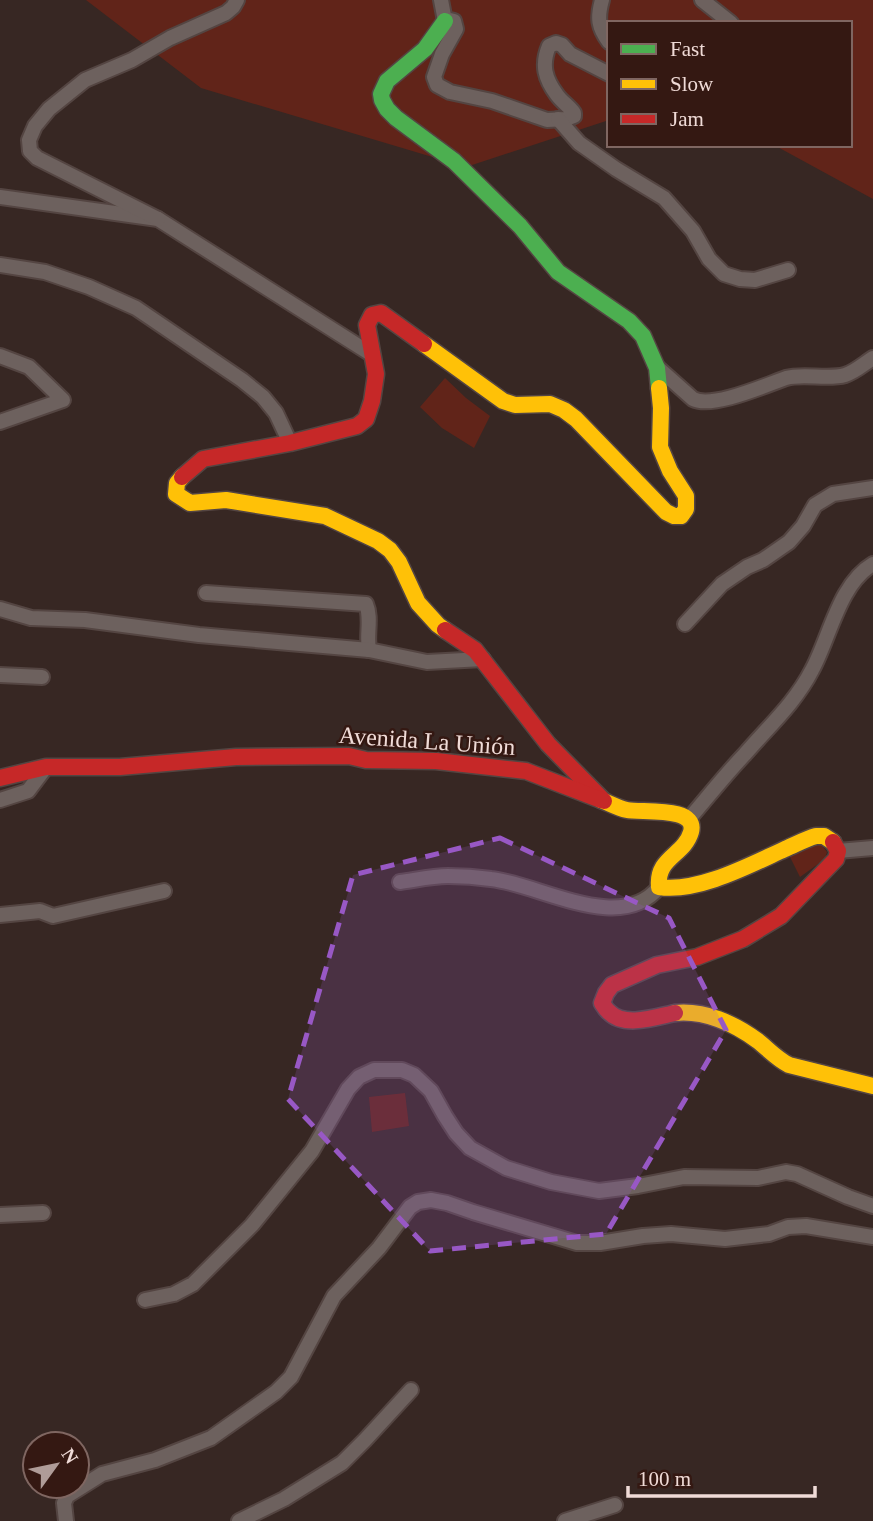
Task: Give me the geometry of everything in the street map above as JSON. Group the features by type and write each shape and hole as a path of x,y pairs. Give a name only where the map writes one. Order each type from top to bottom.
{"street":[{"path":"236,0 226,13 170,38 132,60 85,80 49,109 35,126 29,140 30,151 37,158 158,219 371,354"},
{"path":"602,0 599,12 600,31 607,40"},
{"path":"702,0 728,21"},
{"path":"441,7 450,20 454,21 456,29 442,54 435,73 435,82 450,92 492,101 547,120 566,119 575,114 558,96 544,73 544,56 549,46 556,43 562,45 570,54 607,73"},
{"path":"441,7 425,49 387,81 382,94 387,109 454,161 520,226 558,271 629,321 643,336 657,367 661,408 660,447 670,471 686,496 686,509 681,516 666,512 576,419 564,410 550,404 515,405 503,401 381,313 373,314 367,321 366,328 376,374 366,419 357,426 290,443 203,459 177,483 176,494 190,503 226,500 325,516 378,541 390,550 399,562 418,603 428,615 475,650 548,744 604,801"},
{"path":"558,119 579,143 615,169 664,198 693,231 709,259 724,274 755,280 788,270"},
{"path":"0,197 158,219"},
{"path":"0,265 45,272 136,308 263,397 276,413 290,443"},
{"path":"0,356 29,367 63,400 0,422"},
{"path":"657,367 693,399 705,402 741,395 791,377 845,375 873,358"},
{"path":"685,624 722,584 789,542 803,526 815,505 833,494 873,488"},
{"path":"659,887 657,873 690,837 692,824 689,820 799,694 844,598 856,578 873,564"},
{"path":"206,593 366,604 369,609 369,650"},
{"path":"0,609 30,618 85,620 199,635 369,650 427,662 483,659"},
{"path":"0,675 42,677"},
{"name":"Avenida La Unión","path":"0,778 46,767 120,767 236,757 349,757 366,760 436,761 526,771 627,810 680,814 689,820"},
{"path":"0,800 28,791 46,767"},
{"path":"659,887 670,889 696,885 745,867 814,836 827,836 834,842 838,851 836,859 780,916 743,939 696,957 657,965 612,985 602,1003 609,1015 629,1021 678,1012 698,1012 717,1018 758,1041 789,1065 873,1086"},
{"path":"838,851 873,848"},
{"path":"400,882 446,876 494,879 608,907 639,902 651,896 659,887"},
{"path":"0,915 40,911 52,916 164,891"},
{"path":"145,1300 174,1294 193,1284 244,1233 312,1151 348,1089 359,1077 374,1070 401,1070 414,1075 431,1091 444,1116 470,1148 506,1168 551,1182 599,1191 684,1177 758,1178 786,1172 797,1174 848,1198 873,1206"},
{"path":"66,1521 64,1503 67,1496 102,1474 155,1460 211,1438 276,1392 291,1377 334,1296 379,1248 410,1207 418,1202 431,1200 447,1203 577,1243 600,1243 671,1234 725,1239 769,1234 797,1226 873,1237"},
{"path":"0,1214 43,1213"},
{"path":"239,1521 284,1499 342,1463 411,1390"},
{"path":"565,1521 615,1505"}],"highlighted area":[{"path":"500,838 669,918 726,1030 606,1234 430,1251 288,1099 353,875"}],"shaded area":[{"path":"86,0 873,0 873,199 778,147 852,147 852,21 607,21 607,121 466,167 201,88"},
{"path":"445,378 490,416 474,448 442,428 420,407"},
{"path":"820,843 827,852 825,859 800,877 789,855"},
{"path":"405,1093 409,1126 372,1132 369,1097"}],"traffic: fast":[{"path":"445,21 425,49 387,81 381,94 387,109 454,161 520,226 558,272 629,321 643,336 657,368 659,388"}],"traffic: slow":[{"path":"424,344 503,401 515,405 550,404 564,410 576,419 666,512 681,516 686,509 686,496 670,471 660,447 659,388"},
{"path":"182,477 177,483 176,494 190,503 226,500 325,516 378,541 390,550 399,562 418,603 445,630"},
{"path":"601,800 627,810 678,814 691,824 687,840 662,869 659,887 674,888 707,882 816,836 824,836 833,842"},
{"path":"675,1013 708,1016 729,1023 789,1065 873,1086"}],"traffic: jam":[{"path":"182,477 203,459 290,443 357,426 366,419 376,374 367,325 372,315 381,313 424,344"},
{"path":"445,630 475,650 548,744 604,801"},
{"path":"0,778 46,767 120,767 236,757 349,756 366,760 436,761 526,771 601,800"},
{"path":"675,1013 640,1020 623,1019 615,1017 602,1003 612,985 657,965 697,957 743,939 781,916 836,859 838,851 833,842"}]}
